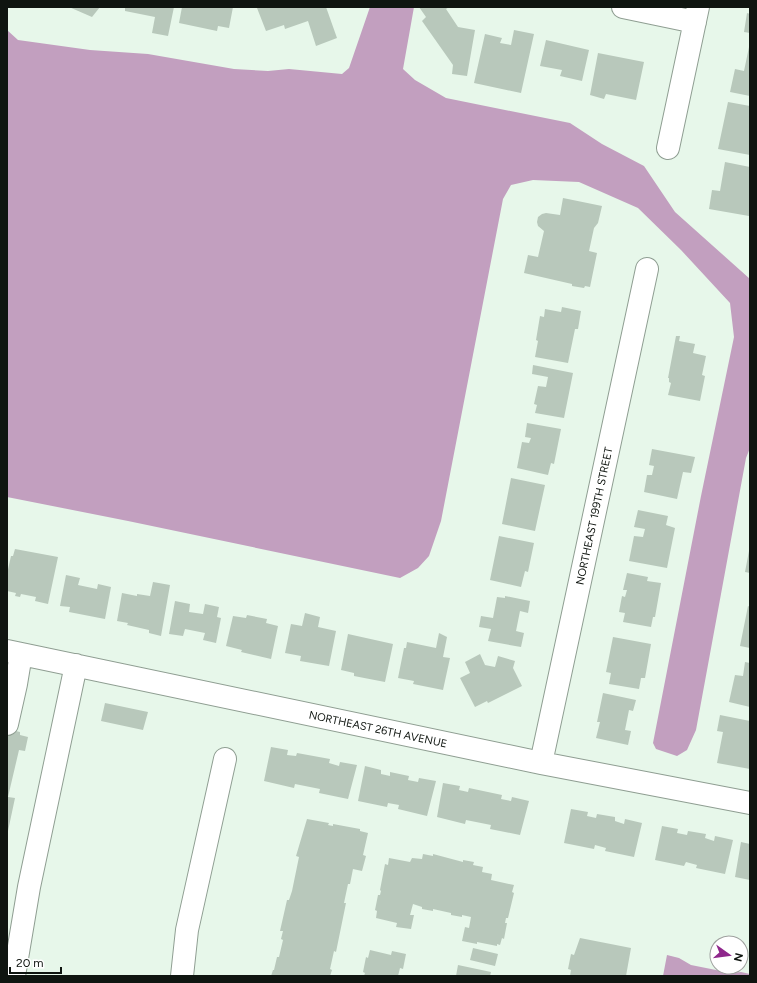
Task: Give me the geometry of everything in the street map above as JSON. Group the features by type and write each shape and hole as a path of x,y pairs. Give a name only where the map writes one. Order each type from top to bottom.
{"street":[{"path":"623,7 696,14 668,148"},
{"name":"NORTHEAST 199TH STREET","path":"541,763 647,269"},
{"path":"7,724 16,684 14,652"},
{"name":"NORTHEAST 26TH AVENUE","path":"14,652 541,763 750,803"},
{"path":"14,976 29,887 76,665"},
{"path":"182,976 176,951 187,930 225,759"}],"shaded area":[{"path":"370,7 414,7 403,69 415,80 446,98 570,123 602,144 644,166 675,212 750,279 750,448 746,458 696,730 687,750 677,756 656,749 653,743 701,496 734,337 730,303 681,250 638,208 579,182 533,180 511,185 503,199 441,521 429,556 418,568 400,578 7,497 7,30 18,40 90,50 148,54 234,69 268,71 289,69 342,74 349,68"},
{"path":"667,955 679,958 691,965 709,969 709,975 750,974 750,976 663,976"}],"building":[{"path":"69,7 100,7 92,17"},
{"path":"125,7 174,7 168,36 152,33 155,17 125,11"},
{"path":"182,7 233,7 229,28 218,26 217,31 179,23"},
{"path":"326,7 337,38 316,46 308,21 285,29 284,25 266,31 257,8"},
{"path":"419,7 449,7 446,9 458,27 475,30 467,76 452,74 453,65 422,21 426,17"},
{"path":"747,13 750,14 750,33 744,32"},
{"path":"514,30 534,34 521,93 474,83 485,34 502,38 500,43 511,45"},
{"path":"546,40 589,50 582,81 560,76 562,70 540,66"},
{"path":"749,47 750,96 730,92 735,69 744,71"},
{"path":"598,53 644,62 636,100 606,94 604,99 590,95"},
{"path":"728,102 750,106 750,155 718,149"},
{"path":"725,162 750,167 749,216 709,209 712,190 720,191"},
{"path":"563,198 602,206 598,223 594,228 589,251 597,253 590,287 585,286 584,288 572,286 572,284 524,273 528,255 538,257 544,231 538,226 538,217 546,213 560,215"},
{"path":"562,307 581,311 578,329 575,329 568,363 535,357 540,316 544,317 545,309 561,312"},
{"path":"676,336 680,336 679,341 695,344 693,353 706,356 702,375 705,376 700,401 668,395 671,383 669,382 668,378"},
{"path":"533,365 573,373 564,418 535,413 537,405 534,404 538,386 546,387 548,377 532,374"},
{"path":"527,423 561,429 554,464 551,463 548,475 517,468 522,442 529,443 531,438 525,437"},
{"path":"652,449 695,457 691,473 683,472 677,499 644,492 647,475 652,475 654,466 649,465"},
{"path":"511,478 545,485 535,531 502,524"},
{"path":"638,510 668,516 666,525 675,528 667,568 629,561 634,536 643,537 645,529 634,527"},
{"path":"499,536 534,543 528,572 525,571 521,587 490,580"},
{"path":"15,549 58,557 48,604 35,601 36,597 21,594 20,597 15,596 16,593 7,591 7,574 11,556 13,556"},
{"path":"750,551 750,573 745,572"},
{"path":"627,573 648,577 647,581 661,583 655,617 653,617 651,627 623,622 625,613 619,612 622,596 625,597 627,590 623,590"},
{"path":"66,575 80,578 78,585 97,589 98,584 111,587 105,619 69,612 70,607 60,606"},
{"path":"153,582 170,585 161,636 149,633 149,630 117,621 122,593 137,596 137,594 150,596"},
{"path":"505,596 530,601 528,613 520,611 516,631 524,633 521,647 488,641 491,629 479,627 481,616 493,618 497,597 505,598"},
{"path":"175,601 190,604 189,612 203,614 205,604 219,607 217,617 221,618 216,643 203,640 205,633 185,629 183,636 169,634"},
{"path":"748,606 750,607 750,648 740,646"},
{"path":"305,613 320,617 318,627 336,631 329,666 300,661 301,656 285,653 291,624 302,626"},
{"path":"247,615 267,619 266,623 278,626 271,659 241,652 242,650 226,646 233,616 246,618"},
{"path":"439,633 447,637 443,657 450,658 443,690 413,684 414,681 398,678 404,648 406,648 407,642 436,648"},
{"path":"348,634 393,644 385,682 354,676 354,673 341,670"},
{"path":"613,637 651,644 645,678 641,678 639,689 609,684 611,673 606,672"},
{"path":"480,654 485,665 495,667 498,656 515,661 513,668 522,686 488,703 487,701 475,707 460,678 470,673 465,662"},
{"path":"745,662 750,663 750,707 729,702 735,675 743,676"},
{"path":"603,693 636,700 633,711 629,710 625,730 631,731 628,745 596,738 600,722 597,722"},
{"path":"105,703 148,712 143,730 101,721"},
{"path":"720,715 750,721 750,769 717,763 723,732 717,731"},
{"path":"7,729 20,732 20,735 28,737 25,751 19,750 8,797 15,798 8,831"},
{"path":"271,747 288,750 287,755 296,756 297,753 330,759 329,763 339,766 340,762 357,765 348,799 319,793 320,789 295,784 294,788 264,781"},
{"path":"365,766 381,770 381,774 390,776 390,772 409,776 408,780 418,782 419,778 436,781 427,816 398,809 399,805 388,803 387,807 358,801"},
{"path":"443,783 460,786 459,790 468,792 469,788 502,795 501,799 511,801 512,797 529,801 520,835 490,829 491,825 466,820 465,824 437,817"},
{"path":"571,809 588,812 587,816 596,818 597,814 615,817 615,821 624,824 625,819 642,823 634,857 605,851 606,848 595,845 594,849 564,843"},
{"path":"307,819 329,823 328,825 333,826 333,824 360,829 360,831 368,833 363,855 366,856 362,871 353,869 350,884 348,884 344,903 346,903 336,952 334,951 330,969 332,970 330,976 271,976 277,957 279,957 283,940 281,939 283,931 280,931 287,900 289,900 292,891 299,857 296,856"},
{"path":"662,826 678,829 677,833 687,835 688,831 706,834 705,838 714,841 715,836 733,840 725,874 696,868 697,865 686,862 684,866 655,860"},
{"path":"741,842 750,844 750,880 735,877"},
{"path":"423,854 433,856 433,854 463,862 463,860 474,862 473,865 483,867 482,872 492,874 491,880 514,885 512,892 514,893 508,918 506,918 505,923 507,923 504,939 502,938 500,945 497,944 497,946 477,942 477,944 462,941 465,927 469,928 471,917 451,915 451,913 433,909 433,911 422,909 422,907 413,904 410,915 414,915 411,929 396,927 397,923 376,918 377,911 375,910 378,895 380,895 381,891 385,864 388,865 389,858 410,862 412,858 422,859"},
{"path":"580,938 631,948 626,976 570,976 571,970 568,969 571,954 574,955"},
{"path":"473,948 498,954 495,966 470,960"},
{"path":"370,950 391,955 392,951 406,954 403,969 400,968 398,976 364,976 365,973 363,972 366,957 368,958"},
{"path":"458,965 491,972 490,976 456,976"}]}
